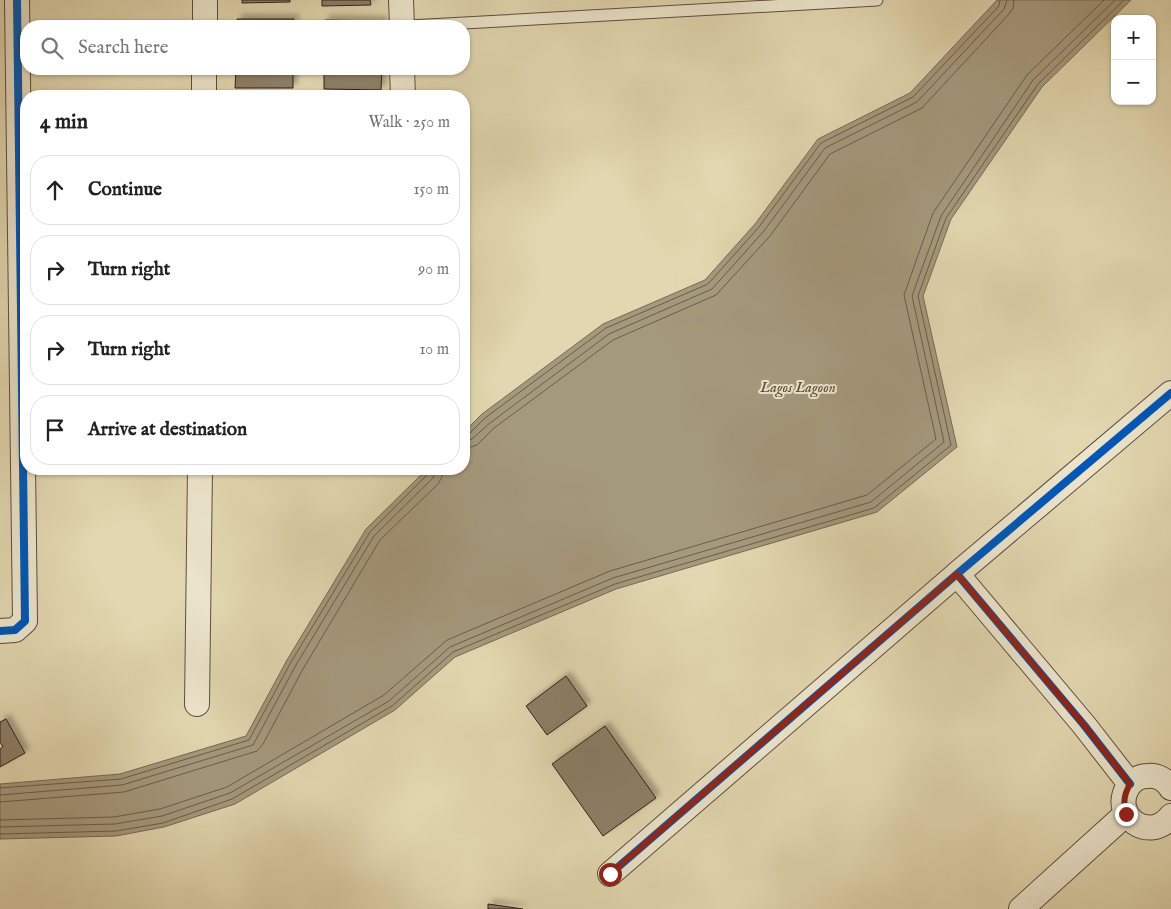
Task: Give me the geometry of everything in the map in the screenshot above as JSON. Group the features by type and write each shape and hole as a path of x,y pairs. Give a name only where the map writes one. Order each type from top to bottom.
{"street":[{"path":"17,0 20,233"},
{"path":"205,0 205,20"},
{"path":"401,0 402,20"},
{"path":"204,75 204,90"},
{"path":"402,75 403,90"},
{"path":"610,874 957,574 1171,393"},
{"path":"0,631 15,630 25,621 23,475"},
{"path":"197,704 200,475"},
{"path":"957,574 1084,725 1130,784"},
{"path":"1170,785 1160,778 1149,775 1138,778 1130,784 1124,794 1123,804 1126,814 1140,826 1149,828 1170,821"},
{"path":"1021,909 1126,814"}],"lane":[{"path":"470,23 877,0"}],"water":[{"name":"Lagos Lagoon","path":"997,0 1131,0 1116,15 1111,15 1111,20 1042,87 951,219 923,296 957,447 877,512 616,589 455,657 395,710 235,804 164,827 116,836 0,839 0,784 120,774 246,736 287,660 366,529 421,475 470,475 470,426 482,414 603,324 705,280 755,224 818,139 910,93"}],"building":[{"path":"242,0 290,0 290,2 242,3"},
{"path":"322,0 370,0 371,5 322,6"},
{"path":"237,19 294,19 294,20"},
{"path":"236,75 293,75 293,88 235,88"},
{"path":"324,75 382,75 381,90 324,89"},
{"path":"566,676 587,706 547,735 526,706"},
{"path":"6,719 25,753 0,767 0,749 3,747 0,742 0,722"},
{"path":"605,726 656,798 603,836 552,764"},
{"path":"488,904 523,909 488,909"}],"cycle path":[{"path":"17,0 20,233"},
{"path":"957,574 1171,393"},
{"path":"0,631 15,630 25,621 23,475"},
{"path":"610,874 957,574 1084,725 1130,784"}],"route":[{"path":"610,874 957,574 1084,725 1130,784 1124,794 1123,804 1126,814"}]}
